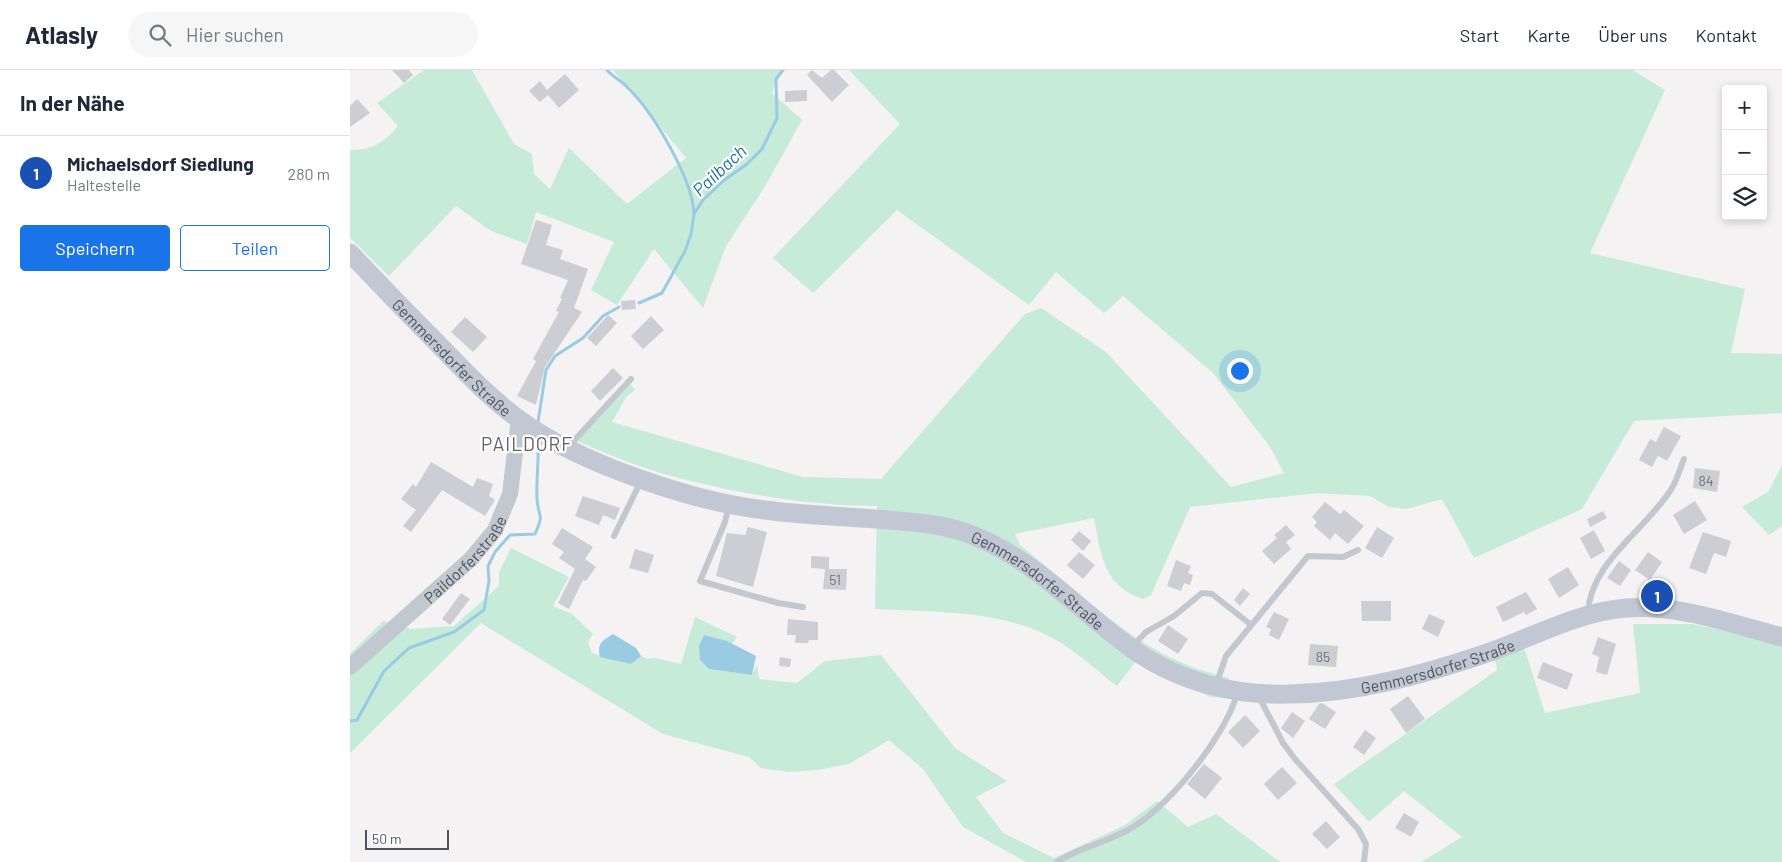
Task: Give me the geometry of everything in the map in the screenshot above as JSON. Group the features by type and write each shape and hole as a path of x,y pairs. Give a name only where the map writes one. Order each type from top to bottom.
{"main road":[{"name":"Gemmersdorfer Straße","path":"350,253 482,388 519,419 567,448 642,478 730,505 764,510 921,522 962,531 997,547 1044,577 1131,648 1184,678 1238,692 1257,693 1312,693 1401,679 1495,650 1540,631 1588,615 1623,608 1667,609 1782,636"}],"street":[{"name":"Paildorferstraße","path":"350,667 471,559 495,530 510,494 519,419"}],"lane":[{"path":"567,448 631,379"},
{"path":"1588,615 1589,596 1613,557 1668,496 1684,459"},
{"path":"614,536 642,478"},
{"path":"730,505 725,522 700,581 778,603 803,607"},
{"path":"1215,686 1226,656 1250,624 1308,556 1343,557 1358,550"},
{"path":"1131,648 1146,632 1174,616 1202,593 1212,594 1250,624"},
{"path":"1057,862 1068,855 1127,831 1154,813 1179,786 1218,735 1232,711 1238,692"},
{"path":"1257,693 1283,743 1358,830 1366,844 1364,862"}],"green space":[{"path":"424,70 472,70 514,144 532,154 534,174 550,189 569,148 627,204 686,158 613,70 781,70 772,93 802,120 764,188 726,246 703,308 654,249 617,305 591,290 614,242 536,212 527,244 491,231 456,206 389,276 350,238 350,150 371,147 393,132 398,126 377,103"},
{"path":"849,70 1633,70 1665,90 1590,253 1745,289 1731,353 1782,354 1782,413 1634,421 1582,509 1474,558 1442,499 1407,509 1389,507 1370,496 1318,493 1190,507 1151,595 1143,599 1119,586 1112,577 1102,556 1094,518 1015,534 1020,545 1120,627 1163,654 1201,670 1229,678 1225,698 1210,697 1136,661 1117,686 1059,642 1019,624 958,613 875,609 877,506 792,500 734,491 678,478 642,467 577,441 631,384 635,390 626,397 612,422 803,477 881,479 1025,314 1041,308 1106,352 1231,487 1284,473 1270,447 1213,373 1123,296 1104,313 1056,272 1029,305 897,210 813,293 773,258 900,124"},
{"path":"1782,465 1782,526 1769,535 1742,507 1768,492"},
{"path":"511,548 569,577 553,606 572,614 593,634 588,642 592,653 631,664 641,656 647,659 656,658 681,664 695,617 737,637 732,644 704,635 700,659 709,669 752,675 757,665 759,679 797,683 825,661 881,655 955,748 1007,781 976,797 1003,833 1054,858 1125,825 1157,801 1188,827 1216,814 1280,862 1026,862 963,827 923,769 889,740 849,764 817,770 789,772 761,768 749,757 663,734 481,623 350,753 350,654 383,621 411,629 454,626 499,586 499,572"},
{"path":"1633,624 1692,624 1782,643 1782,862 1421,862 1462,837 1404,791 1369,822 1334,784 1497,670 1495,659 1524,647 1545,713 1640,693"}],"water":[{"path":"613,634 636,648 641,656 631,664 600,657 599,648 601,643"},
{"path":"704,635 727,641 756,656 752,675 709,669 700,660 699,646"}],"building":[{"path":"392,70 409,70 413,75 404,83"},
{"path":"812,70 822,78 831,70 834,70 849,85 832,102 807,75"},
{"path":"565,74 579,90 559,108 548,95 540,102 529,91 540,81 547,90"},
{"path":"807,90 807,101 785,102 785,91"},
{"path":"357,99 370,113 350,127 350,106"},
{"path":"536,220 552,225 546,245 563,250 560,259 588,269 574,308 582,312 545,367 536,405 517,396 536,361 533,359 559,312 556,311 568,280 521,264"},
{"path":"635,300 636,309 622,310 621,301"},
{"path":"608,315 617,323 596,346 587,338"},
{"path":"651,316 664,330 643,349 631,336"},
{"path":"465,317 487,337 473,352 451,332"},
{"path":"613,368 623,378 600,401 591,391"},
{"path":"1664,427 1681,436 1667,461 1658,456 1652,467 1639,460 1650,439 1656,442"},
{"path":"431,462 473,487 477,478 493,484 489,496 495,500 485,516 442,490 411,532 403,526 416,510 401,499 413,484 416,487"},
{"path":"1695,468 1720,471 1717,492 1693,488"},
{"path":"583,496 620,508 615,520 603,515 599,525 575,516"},
{"path":"1695,501 1707,520 1684,534 1673,515"},
{"path":"1325,502 1340,514 1344,510 1364,526 1348,544 1335,533 1330,540 1314,526 1317,522 1312,517"},
{"path":"1603,511 1607,518 1590,527 1587,519"},
{"path":"1286,525 1295,535 1286,542 1291,549 1274,564 1262,551 1277,538 1274,535"},
{"path":"748,527 767,532 753,587 716,576 727,533 745,535"},
{"path":"1377,527 1394,538 1382,558 1365,548"},
{"path":"562,528 593,547 585,559 596,567 586,581 583,580 569,609 558,603 575,569 559,558 564,552 552,544"},
{"path":"1594,530 1605,551 1591,559 1580,538"},
{"path":"1079,531 1091,541 1083,551 1071,540"},
{"path":"1703,532 1731,541 1726,557 1714,553 1706,574 1689,568"},
{"path":"635,549 654,555 648,573 629,568"},
{"path":"1079,552 1095,565 1083,579 1067,565"},
{"path":"1648,552 1662,562 1650,580 1635,570"},
{"path":"811,556 829,557 829,569 847,569 846,590 823,589 825,569 811,568"},
{"path":"1176,560 1191,566 1188,573 1193,575 1190,585 1184,583 1181,591 1167,586"},
{"path":"1619,561 1631,570 1620,586 1607,578"},
{"path":"1568,567 1579,585 1559,598 1548,579"},
{"path":"1243,588 1250,594 1240,606 1234,600"},
{"path":"1526,592 1537,609 1526,615 1524,612 1503,622 1496,607"},
{"path":"461,593 470,599 450,625 442,619"},
{"path":"1361,601 1391,601 1391,621 1362,621"},
{"path":"1274,612 1289,619 1279,640 1269,635 1271,629 1266,627"},
{"path":"1429,614 1445,621 1438,637 1422,629"},
{"path":"788,619 818,622 818,640 809,640 808,643 795,643 796,635 787,635"},
{"path":"1168,625 1188,639 1178,654 1158,641"},
{"path":"1598,637 1616,644 1607,675 1596,672 1599,657 1592,654"},
{"path":"1310,644 1338,646 1336,667 1308,665"},
{"path":"780,657 791,659 790,667 779,666"},
{"path":"1543,662 1573,674 1567,690 1537,678"},
{"path":"1408,696 1425,719 1406,733 1390,709"},
{"path":"1322,703 1336,712 1325,729 1309,719 1319,704"},
{"path":"1292,712 1305,721 1293,738 1281,728"},
{"path":"1245,715 1260,731 1243,748 1228,732"},
{"path":"1365,730 1376,738 1364,755 1353,747"},
{"path":"1204,764 1222,778 1205,799 1187,784"},
{"path":"1282,767 1297,783 1278,800 1264,784"},
{"path":"1404,813 1419,822 1411,837 1395,828"},
{"path":"1326,821 1340,837 1327,849 1312,834"}],"waterway":[{"path":"607,70 638,99 670,146 686,182 692,199 694,213"},
{"name":"Pailbach","path":"639,303 662,293 685,251 691,234 694,214 703,200 723,181 747,164 762,149 777,118 776,79 783,70"},
{"name":"Pailbach","path":"538,422 546,370 555,356 583,338 603,316 619,307"},
{"name":"Pailbach","path":"350,721 357,720 384,671 409,648 454,632 484,610 489,581 488,566 495,552 510,535 535,534 540,522 537,492 538,442"}],"place":[{"name":"Michaelsdorf Siedlung","path":"1657,596"}],"district":[{"name":"PAILDORF","path":"527,443"}]}
